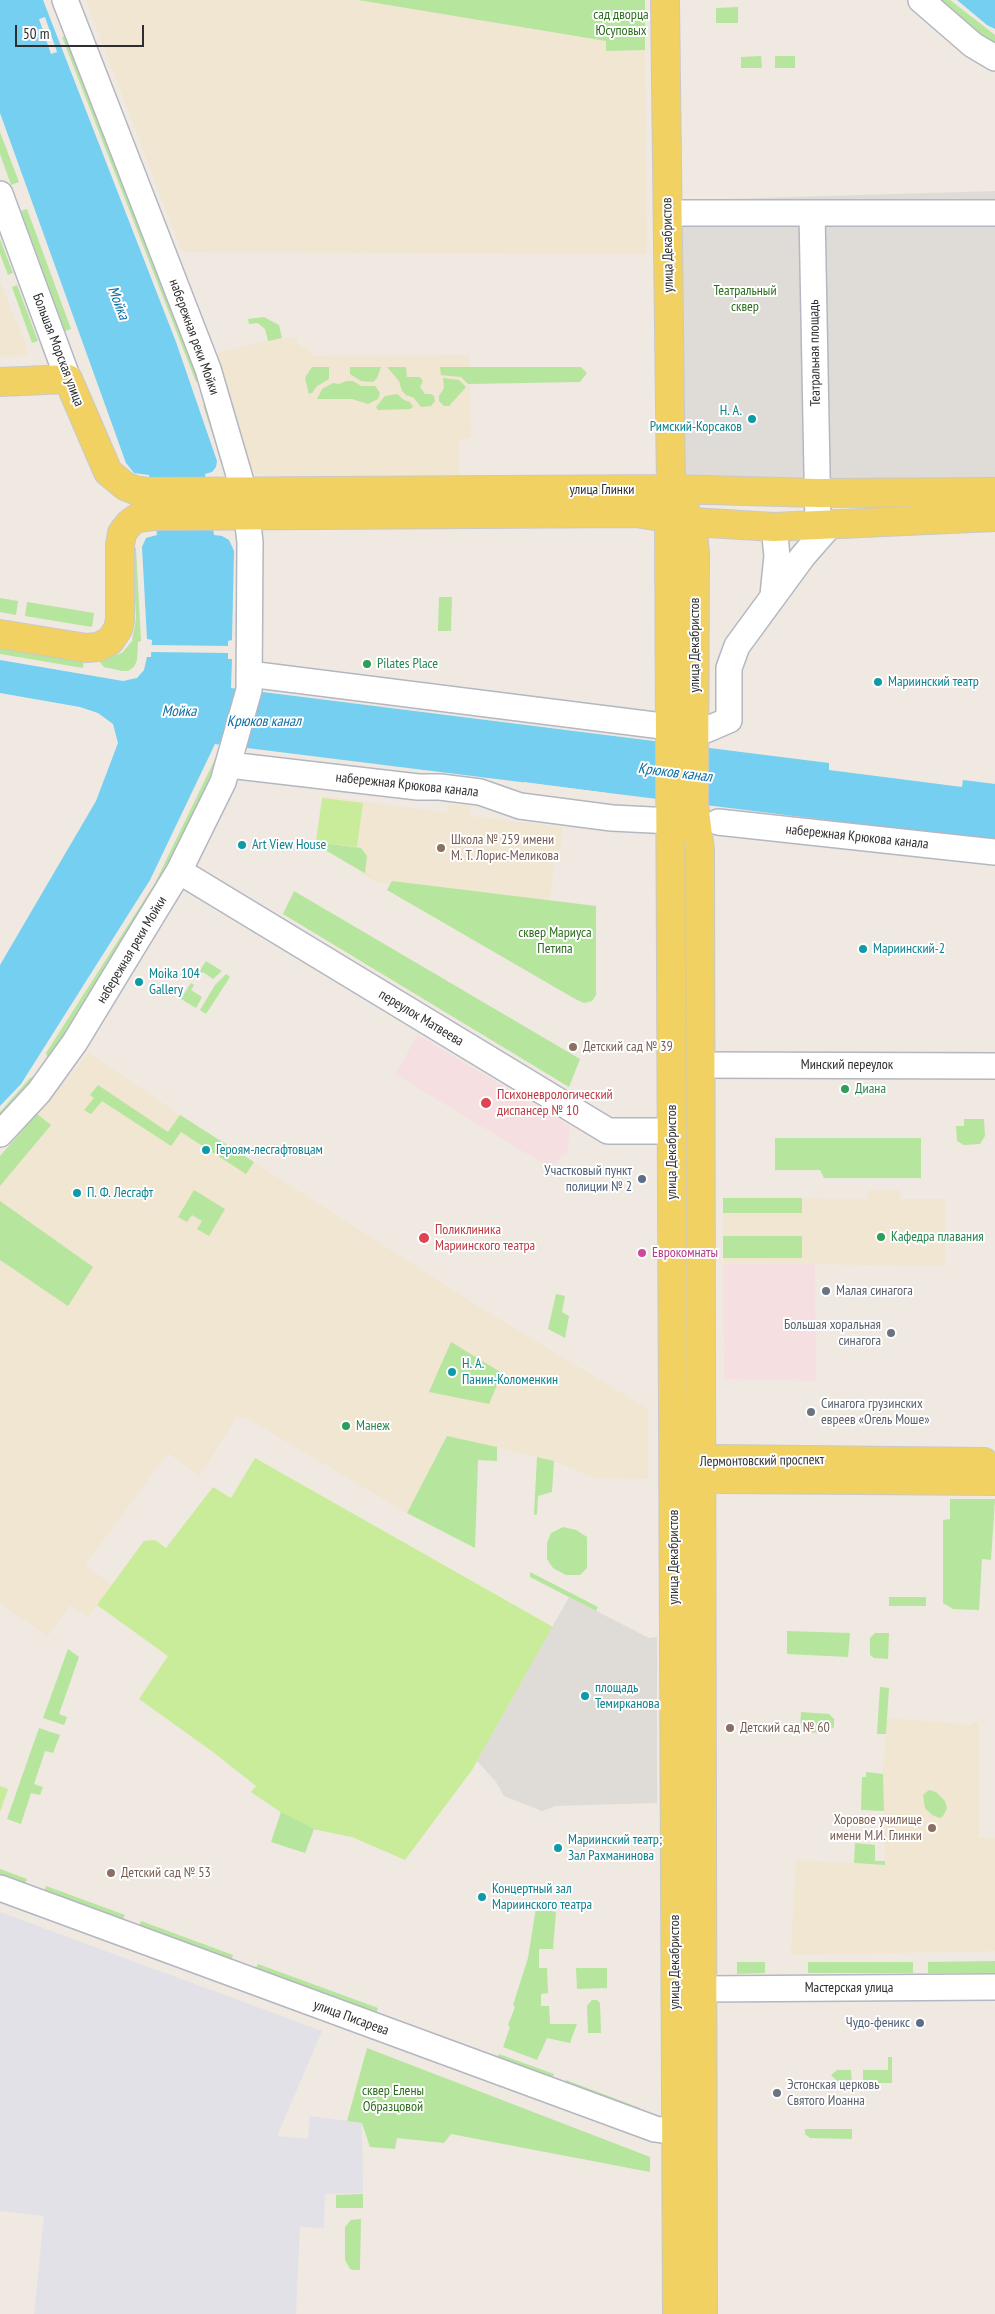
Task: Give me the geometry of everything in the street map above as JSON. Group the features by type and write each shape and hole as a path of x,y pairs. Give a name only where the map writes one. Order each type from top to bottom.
{"main road":[{"name":"улица Декабристов","path":"665,0 671,489 681,520 695,552 695,654 682,738"},
{"path":"0,382 68,379"},
{"name":"Большая Морская улица","path":"68,379 102,463 115,480 146,499"},
{"name":"улица Глинки","path":"246,503 671,489 818,493 995,492"},
{"name":"улица Глинки","path":"146,499 211,503 636,513 681,520 774,527 995,517"},
{"path":"0,634 86,648 98,647 116,634 120,620 120,545 122,533 128,524 137,518 146,499"},
{"name":"улица Декабристов","path":"681,520 682,738"},
{"path":"679,809 682,738"},
{"name":"улица Декабристов","path":"679,809 700,850 703,2314"},
{"name":"улица Декабристов","path":"677,2314 672,1131 679,809"},
{"name":"Лермонтовский проспект","path":"673,1467 995,1462"},
{"name":"Лермонтовский проспект","path":"701,1468 719,1479 995,1481"}],"street":[{"name":"набережная реки Мойки","path":"0,1134 39,1092 75,1042 179,871 231,756 249,682 250,548 246,503 208,369 65,0"},
{"path":"921,0 973,45 995,58"},
{"name":"Большая Морская улица","path":"0,194 68,379"},
{"path":"668,213 995,213"},
{"name":"Театральная площадь","path":"812,213 818,493 824,525"},
{"path":"249,682 682,738 729,720 729,668 732,656 737,646 824,525"},
{"path":"772,597 777,556 774,527"},
{"path":"695,654 732,656"},
{"name":"набережная Крюкова канала","path":"231,756 418,788 440,787 480,792 520,806 612,818 679,809"},
{"name":"набережная Крюкова канала","path":"718,822 995,852"},
{"name":"переулок Матвеева","path":"179,871 608,1131 672,1131"},
{"name":"Минский переулок","path":"700,1065 995,1066"},
{"name":"улица Писарева","path":"0,1888 655,2129 676,2132"},
{"name":"Мастерская улица","path":"702,1990 995,1987"},
{"path":"676,2132 703,2122"}],"shaded area":[{"path":"86,0 358,0 606,41 606,51 645,50 647,254 182,252"},
{"path":"995,191 995,489 657,501 658,201"},
{"path":"0,281 28,351 26,355 0,357"},
{"path":"297,338 298,344 309,350 312,356 469,355 471,439 459,439 459,475 265,476 254,473 249,463 217,353 275,339"},
{"name":"Школа № 259 имени М. Т. Лорис-Меликова","path":"324,796 447,813 449,804 470,806 469,816 562,827 560,853 555,852 550,901 392,881 390,884 377,882 315,844 322,798"},
{"name":"Психоневрологический диспансер № 10","path":"418,1035 570,1126 567,1155 563,1154 552,1169 395,1074"},
{"path":"89,1053 180,1115 478,1306 648,1409 648,1479 595,1478 554,1461 448,1436 407,1513 250,1420 237,1416 200,1476 168,1453 85,1565 112,1585 88,1617 70,1605 48,1636 0,1604 0,1156"},
{"path":"869,1190 900,1190 900,1199 945,1199 945,1266 723,1263 723,1198 868,1199"},
{"path":"723,1264 815,1264 816,1381 724,1379"},
{"name":"площадь Темирканова","path":"569,1597 649,1638 657,1637 657,1803 556,1806 542,1811 504,1796 496,1782 477,1761"},
{"name":"Хоровое училище имени М.И. Глинки","path":"887,1718 972,1725 973,1722 979,1722 979,1838 995,1838 995,1951 791,1955 796,1860 885,1865 883,1774"},
{"path":"0,1912 322,2031 277,2136 308,2139 310,2116 362,2123 363,2193 325,2194 324,2228 300,2227 296,2314 34,2314 44,2216 0,2211"}],"green space":[{"name":"сад дворца Юсуповых","path":"358,0 645,0 645,50 606,51 606,41"},
{"path":"939,0 950,0 995,35 995,45 980,35"},
{"path":"738,7 738,23 716,23 716,8"},
{"path":"66,36 199,381 196,382 62,37"},
{"path":"761,56 762,68 741,68 741,57"},
{"path":"775,56 795,56 795,68 775,68"},
{"path":"0,132 19,182 11,185 0,154"},
{"path":"27,209 71,329 65,331 21,211"},
{"path":"0,239 13,273 8,275 0,254"},
{"path":"17,285 38,341 32,343 12,287"},
{"path":"264,317 279,325 282,338 268,341 265,329 258,323 249,324 248,319"},
{"path":"312,367 329,367 329,379 317,386 309,394 305,378"},
{"path":"350,367 381,367 377,378 373,382 361,381 350,374"},
{"path":"387,367 406,367 407,377 420,377 423,381 420,387 425,394 434,396 435,401 431,406 421,407 414,398 402,391 399,381"},
{"path":"440,367 581,367 587,373 580,382 468,384 461,377 441,375"},
{"path":"443,378 459,380 466,387 449,406 444,406 439,401 439,396 444,388"},
{"path":"353,381 361,386 375,386 380,393 378,399 368,404 352,399 317,399 322,389 333,383 339,384"},
{"path":"397,394 410,402 413,407 410,409 378,410 376,407 385,396"},
{"path":"207,404 221,457 203,405"},
{"path":"132,548 136,548 141,641 138,642 137,660 134,667 128,671 122,671 104,667 100,662 101,659 122,653 132,641 136,618"},
{"path":"439,597 452,597 451,631 438,631"},
{"path":"0,598 18,601 16,615 0,612"},
{"path":"27,602 94,613 92,627 25,616"},
{"path":"0,643 84,657 83,668 0,654"},
{"path":"216,757 219,763 160,885 48,1060 46,1053 155,883"},
{"path":"322,798 363,803 357,847 316,842"},
{"path":"316,842 361,848 367,856 365,873 380,882 315,844"},
{"name":"сквер Мариуса Петипа","path":"392,881 596,906 596,995 592,1001 584,1003 577,1000 387,890"},
{"path":"294,891 580,1059 569,1087 283,914"},
{"path":"206,961 222,971 213,979 203,972 197,980 195,978"},
{"path":"226,974 230,977 206,1014 200,1010 215,985"},
{"path":"191,983 194,985 191,990 202,997 196,1008 181,999"},
{"path":"39,1076 0,1121 0,1112 30,1078"},
{"path":"98,1085 168,1132 180,1115 254,1162 246,1174 181,1132 171,1146 102,1101 91,1114 84,1110 94,1098 90,1095"},
{"path":"37,1114 51,1125 0,1186 0,1156"},
{"path":"964,1119 984,1119 985,1136 980,1144 964,1145 957,1141 956,1126 964,1126"},
{"path":"775,1138 921,1138 921,1178 824,1178 820,1170 775,1170"},
{"path":"194,1190 225,1209 209,1236 197,1229 202,1221 192,1215 187,1222 178,1217"},
{"path":"723,1198 802,1198 802,1213 723,1213"},
{"path":"0,1201 93,1267 68,1306 0,1260"},
{"path":"723,1236 802,1236 802,1258 723,1258"},
{"path":"556,1294 565,1296 562,1312 569,1316 565,1338 548,1329"},
{"path":"451,1342 502,1373 489,1404 429,1392"},
{"path":"447,1436 497,1447 497,1461 478,1460 475,1548 407,1513"},
{"path":"537,1457 554,1461 552,1492 538,1496 537,1514 534,1515"},
{"path":"255,1458 553,1627 472,1770 405,1860 352,1837 314,1829 281,1812 251,1792 256,1786 213,1752 139,1699 168,1656 97,1605 144,1541 155,1540 166,1548 213,1487 231,1498"},
{"path":"950,1499 995,1499 991,1560 982,1559 979,1610 953,1609 943,1603 943,1520 950,1519"},
{"path":"563,1527 576,1530 587,1537 587,1568 580,1575 566,1575 553,1568 547,1559 547,1543 551,1533"},
{"path":"530,1572 598,1607 596,1611 530,1577"},
{"path":"889,1597 926,1597 926,1606 889,1606"},
{"path":"787,1631 850,1633 848,1657 787,1654"},
{"path":"875,1633 889,1633 888,1659 874,1658 870,1655 870,1638"},
{"path":"68,1649 79,1657 59,1714 67,1717 64,1725 43,1718"},
{"path":"880,1687 889,1688 886,1734 877,1734"},
{"path":"801,1712 829,1714 834,1719 834,1727 825,1733 800,1732"},
{"path":"39,1728 60,1735 53,1753 45,1751 34,1784 43,1787 40,1795 31,1793 21,1824 7,1819"},
{"path":"866,1772 883,1774 884,1811 861,1810 862,1777 866,1777"},
{"path":"0,1786 8,1789 0,1812"},
{"path":"929,1790 936,1792 945,1801 947,1808 940,1818 932,1815 925,1808 923,1795"},
{"path":"251,1792 352,1837 314,1829 305,1853 271,1842 281,1812"},
{"path":"855,1843 875,1845 875,1861 885,1861 885,1865 854,1863"},
{"path":"0,1869 27,1879 25,1885 0,1876"},
{"path":"46,1886 125,1915 122,1921 44,1892"},
{"path":"536,1908 556,1912 553,1949 539,1949 539,1968 547,1968 548,1993 541,1994 541,2006 549,2006 550,2024 577,2024 570,2043 547,2038 537,2060 503,2047 510,2027 508,2025 515,2007 513,2005 528,1958"},
{"path":"141,1921 233,1955 231,1961 139,1927"},
{"path":"995,1961 995,1973 928,1973 928,1962"},
{"path":"737,1962 765,1962 765,1973 737,1974"},
{"path":"808,1962 913,1962 913,1973 808,1973"},
{"path":"258,1964 378,2008 376,2014 255,1970"},
{"path":"576,1968 607,1968 607,1988 577,1989"},
{"path":"592,2000 597,2000 600,2003 601,2033 588,2033 587,2006"},
{"name":"сквер Елены Образцовой","path":"367,2048 650,2157 650,2172 451,2134 444,2143 397,2138 395,2149 370,2147 362,2123 347,2121"},
{"path":"499,2054 554,2074 552,2079 497,2059"},
{"path":"888,2057 892,2057 892,2083 863,2083 863,2070 888,2070"},
{"path":"837,2070 851,2070 852,2086 842,2086 831,2075"},
{"path":"566,2080 640,2108 639,2111 565,2084"},
{"path":"805,2129 852,2129 852,2139 810,2138 805,2134"},
{"path":"363,2194 363,2208 336,2208 336,2195"},
{"path":"361,2219 360,2270 354,2270 350,2269 345,2260 345,2227 351,2220"}],"water":[{"name":"Мойка","path":"0,0 43,0 176,342 217,461 216,467 212,472 205,474 214,535 222,536 229,540 234,551 232,640 228,641 228,659 232,659 231,688 829,763 829,770 962,787 963,780 995,784 995,841 215,744 150,880 21,1084 0,1106 0,965 96,801 118,743 113,724 98,713 80,707 0,693 0,660 123,681 137,678 144,670 147,657 151,657 152,640 147,639 142,547 146,538 157,535 149,475 134,473 126,463 0,113"},
{"path":"957,0 995,0 995,29 987,25"}],"pier":[{"path":"45,17 57,52 51,54 39,19"},
{"path":"146,640 151,640 151,645 228,646 229,641 233,641 231,643 230,657 233,658 228,658 228,653 151,652 150,657 145,656 149,655 149,642"},
{"path":"524,782 607,793 607,795 523,785"}],"place":[{"name":"Н. А. Римский-Корсаков","path":"752,419"},
{"name":"Pilates Place","path":"367,664"},
{"name":"Мариинский театр","path":"878,682"},
{"name":"Art View House","path":"242,845"},
{"name":"Школа № 259 имени М. Т. Лорис-Меликова","path":"441,848"},
{"name":"Мариинский-2","path":"863,949"},
{"name":"Moika 104 Gallery","path":"139,982"},
{"name":"Детский сад № 39","path":"573,1047"},
{"name":"Диана","path":"845,1089"},
{"name":"Психоневрологический диспансер № 10","path":"486,1103"},
{"name":"Героям-лесгафтовцам","path":"206,1150"},
{"name":"Участковый пункт полиции № 2","path":"642,1179"},
{"name":"П. Ф. Лесгафт","path":"77,1193"},
{"name":"Кафедра плавания","path":"881,1237"},
{"name":"Поликлиника Мариинского театра","path":"424,1238"},
{"name":"Еврокомнаты","path":"642,1253"},
{"name":"Малая синагога","path":"826,1291"},
{"name":"Большая хоральная синагога","path":"891,1333"},
{"name":"Н. А. Панин-Коломенкин","path":"452,1372"},
{"name":"Синагога грузинских евреев «Огель Моше»","path":"811,1412"},
{"name":"Манеж","path":"346,1426"},
{"name":"площадь Темирканова","path":"585,1696"},
{"name":"Детский сад № 60","path":"730,1728"},
{"name":"Хоровое училище имени М.И. Глинки","path":"932,1828"},
{"name":"Мариинский театр; Зал Рахманинова","path":"558,1848"},
{"name":"Детский сад № 53","path":"111,1873"},
{"name":"Концертный зал Мариинского театра","path":"482,1897"},
{"name":"Чудо-феникс","path":"920,2023"},
{"name":"Эстонская церковь Святого Иоанна","path":"777,2093"}],"park label":[{"name":"Театральный сквер","path":"745,300"}],"water label":[{"name":"Крюков канал","path":"264,722"},
{"name":"Крюков канал","path":"675,773"}]}
